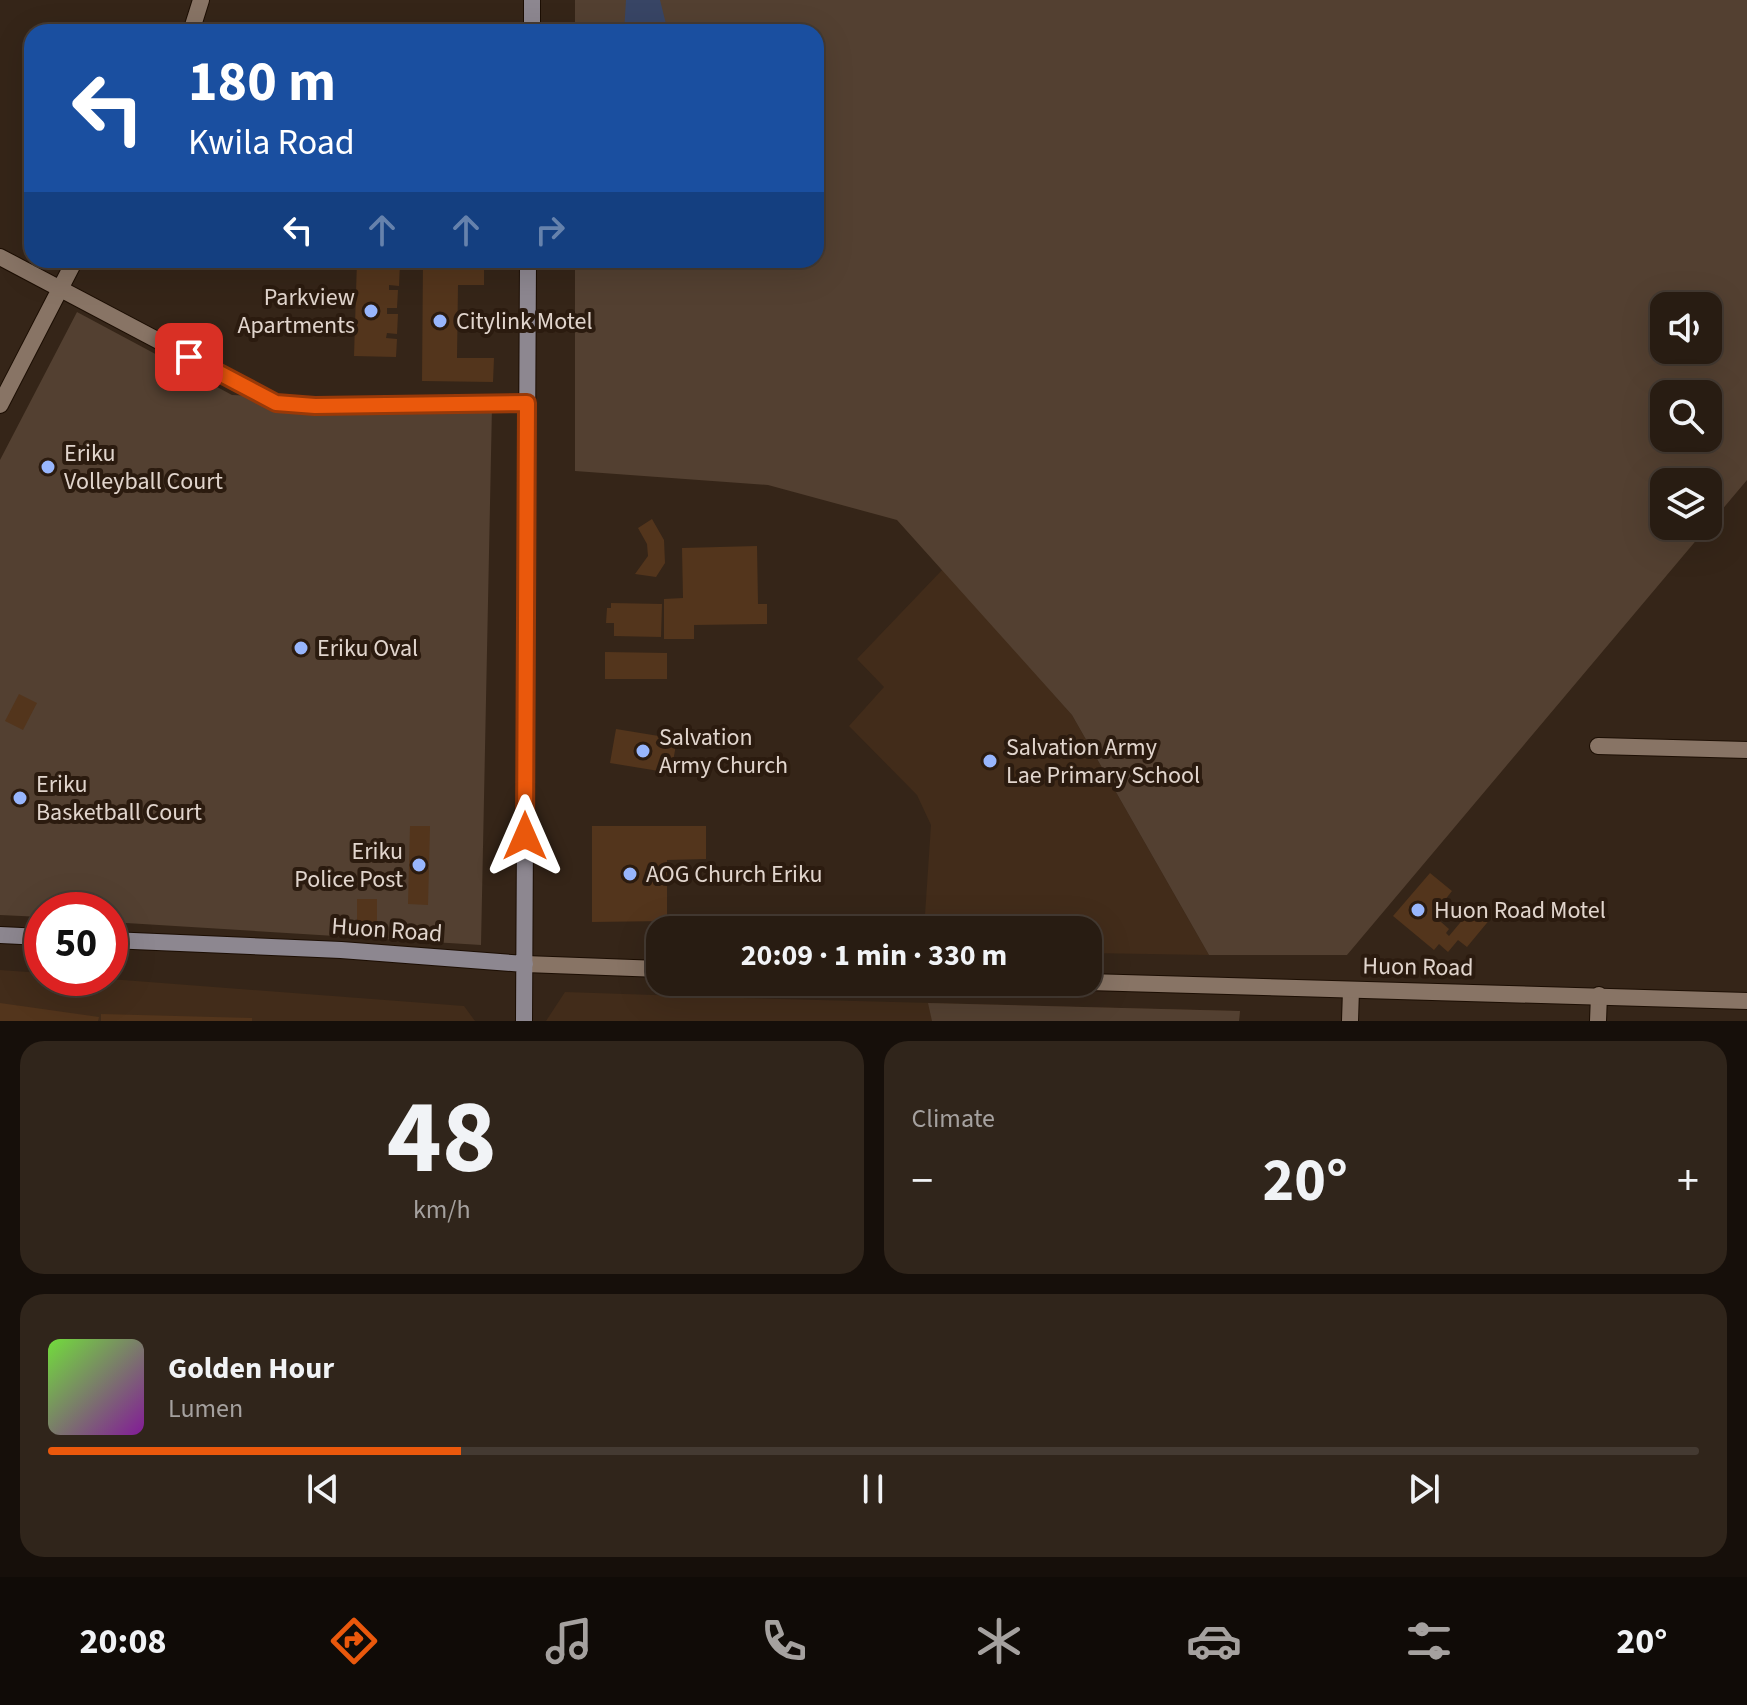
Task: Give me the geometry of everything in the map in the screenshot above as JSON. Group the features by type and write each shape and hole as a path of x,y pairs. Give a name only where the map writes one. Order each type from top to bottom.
{"main road":[{"path":"532,0 532,24"},
{"path":"524,1021 528,268"},
{"path":"0,935 24,936"},
{"name":"Huon Road","path":"128,941 341,950 525,964"}],"street":[{"path":"194,24 201,0"},
{"path":"0,257 276,403 315,406 527,403"},
{"path":"0,405 71,268"},
{"path":"1598,746 1747,750"},
{"name":"Huon Road","path":"525,964 646,968"},
{"name":"Huon Road","path":"1102,982 1747,1001"},
{"path":"1350,1021 1351,990"},
{"path":"1598,1021 1599,995"}],"shaded area":[{"path":"575,0 1747,0 1747,480 1722,510 1722,468 1650,468 1650,540 1696,540 1347,955 1209,955 1072,715 897,520 768,485 575,471 575,268 824,268 824,24 575,24"},
{"path":"77,312 232,395 492,406 481,945 128,923 128,892 24,892 24,916 0,915 0,460"},
{"name":"Salvation Army Lae Primary School","path":"943,569 1072,715 1209,955 1102,953 1102,916 925,916 931,825 917,795 849,726 884,687 857,659"},
{"path":"0,970 24,972 24,996 128,996 128,980 464,1006 475,1021 0,1021"},
{"path":"565,992 1240,1011 1239,1021 546,1021"},
{"path":"928,1003 1240,1011 1239,1021 932,1021"}],"water":[{"path":"626,0 660,0 666,24 624,24"}],"building":[{"name":"Parkview Apartments","path":"357,268 400,268 399,286 389,285 389,290 398,290 397,308 387,308 387,314 398,314 397,334 387,333 386,338 397,339 396,357 354,356"},
{"name":"Citylink Motel","path":"423,268 484,268 484,285 458,285 457,358 494,358 493,382 422,381"},
{"path":"652,519 664,540 665,563 656,577 635,574 648,556 647,544 638,528"},
{"path":"757,546 758,604 767,604 767,624 694,625 694,639 664,639 664,599 683,598 682,548"},
{"path":"611,603 662,604 661,637 614,636 614,623 606,623 607,608 611,608"},
{"path":"605,652 667,653 667,679 605,679"},
{"path":"19,694 37,703 23,730 5,721"},
{"name":"Salvation Army Church","path":"616,729 677,739 671,773 610,763"},
{"name":"Eriku Police Post","path":"410,826 430,826 428,905 408,904"},
{"name":"AOG Church Eriku","path":"592,826 706,826 706,859 667,860 667,916 646,916 646,921 592,922"},
{"name":"Huon Road Motel","path":"1430,873 1452,891 1433,915 1449,929 1446,933 1449,936 1475,905 1491,918 1467,947 1458,940 1448,952 1439,944 1434,950 1393,916"},
{"path":"357,899 377,899 377,926 357,927"},
{"path":"0,1003 99,1017 98,1021 0,1021"},
{"path":"101,1014 252,1018 252,1021 101,1021"}],"place":[{"name":"Parkview Apartments","path":"371,311"},
{"name":"Citylink Motel","path":"440,321"},
{"name":"Eriku Volleyball Court","path":"48,467"},
{"name":"Eriku Oval","path":"301,648"},
{"name":"Salvation Army Church","path":"643,751"},
{"name":"Salvation Army Lae Primary School","path":"990,761"},
{"name":"Eriku Basketball Court","path":"20,798"},
{"name":"Eriku Police Post","path":"419,865"},
{"name":"AOG Church Eriku","path":"630,874"},
{"name":"Huon Road Motel","path":"1418,910"}],"route":[{"path":"189,357 276,403 315,406 527,403 525,836"}]}
